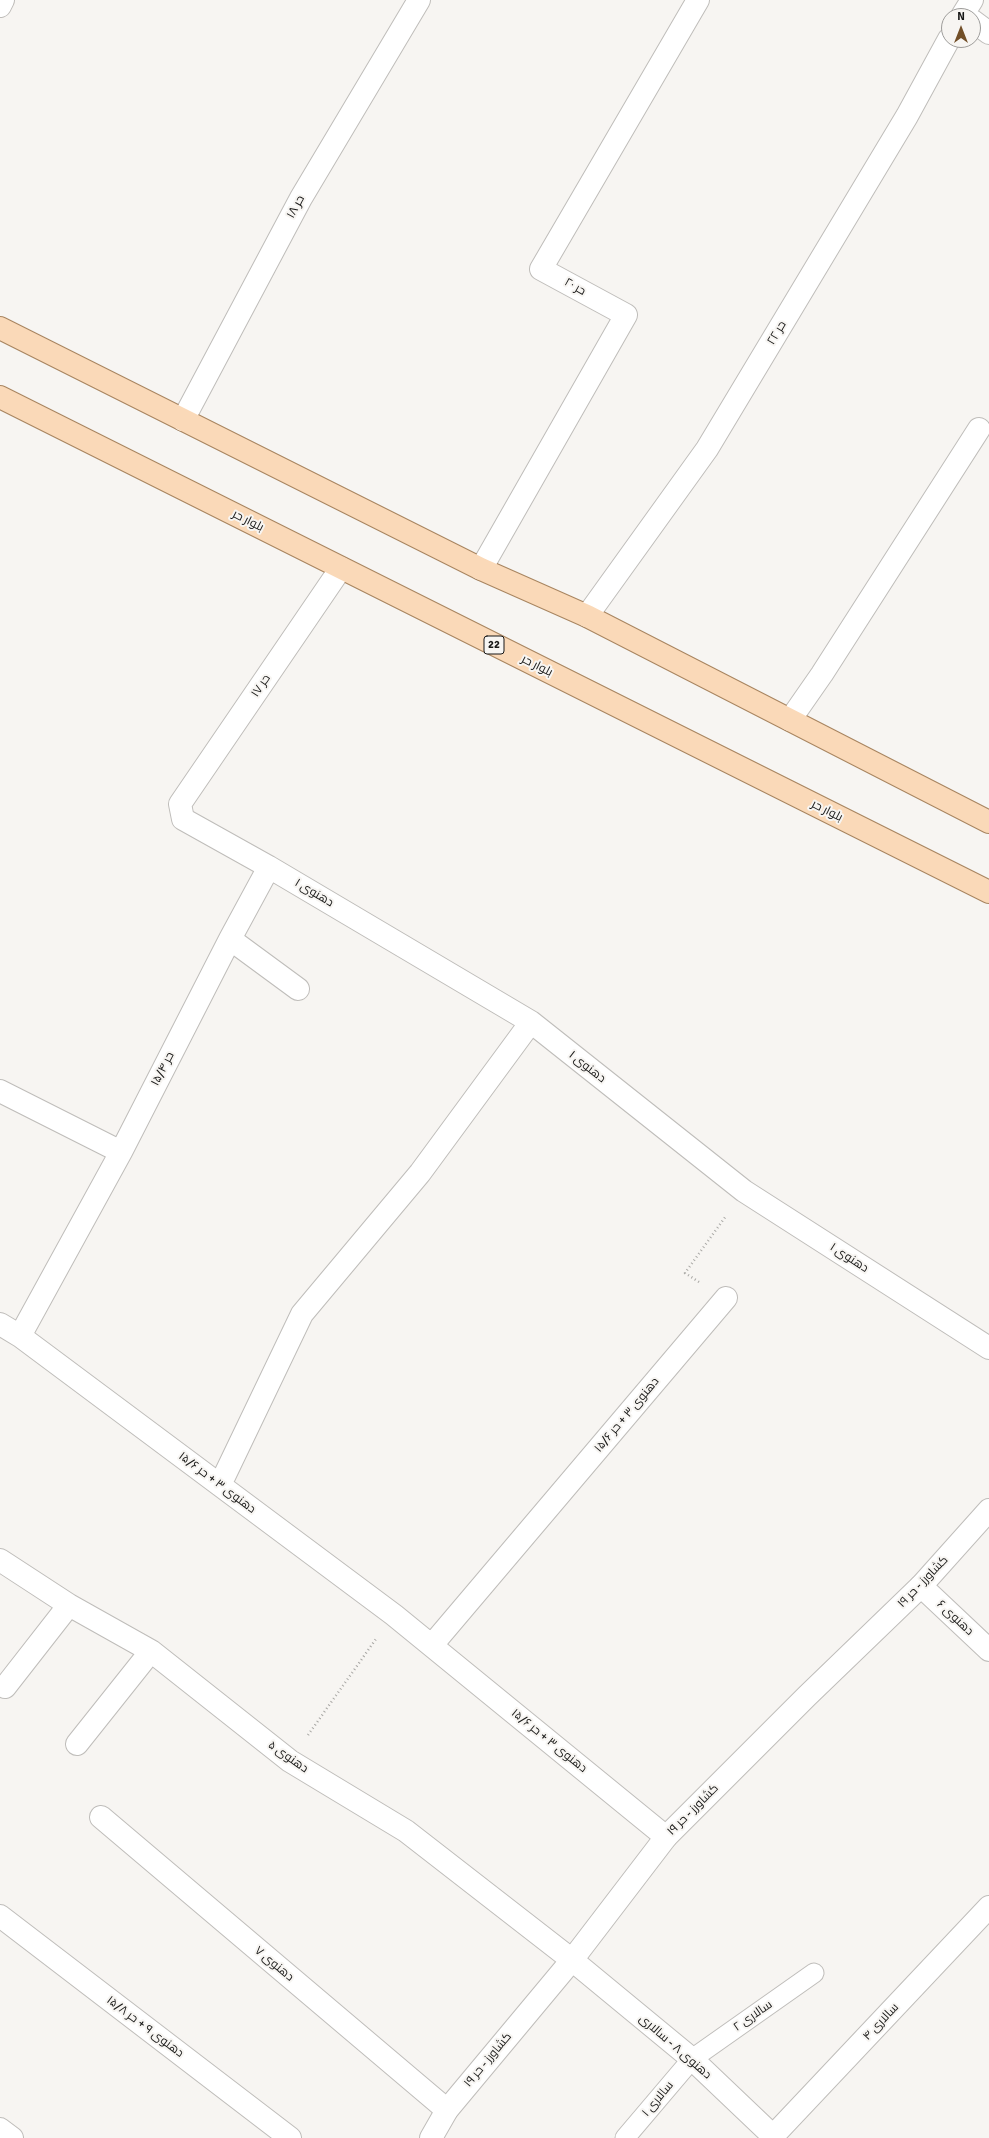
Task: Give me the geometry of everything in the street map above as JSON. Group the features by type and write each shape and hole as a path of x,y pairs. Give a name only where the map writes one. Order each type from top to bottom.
{"main road":[{"path":"0,328 481,569 587,616 989,822"},
{"name":"بلوار حر","path":"0,397 989,892"}],"street":[{"path":"0,6 3,0"},
{"name":"حر ۱۸","path":"183,420 301,198 419,0"},
{"name":"حر ۲۰","path":"481,569 626,315 541,269 698,0"},
{"path":"981,25 989,33"},
{"name":"حر ۲۲","path":"587,616 707,449 903,123 945,48"},
{"path":"790,720 822,674 979,429"},
{"name":"حر ۱۷","path":"180,804 341,568"},
{"name":"دهنوی ۱","path":"180,804 183,819 269,866 530,1022 744,1191 989,1348"},
{"name":"حر ۱۵/۴","path":"20,1336 121,1152 269,866"},
{"path":"230,939 298,989"},
{"path":"220,1485 302,1314 420,1174 530,1022"},
{"path":"0,1092 121,1152"},
{"name":"دهنوی ۳ + حر ۱۵/۶","path":"432,1645 726,1298"},
{"name":"دهنوی ۳ + حر ۱۵/۶","path":"0,1324 20,1336 394,1614 666,1837"},
{"name":"کشاورز - حر ۱۹","path":"430,2138 447,2110 572,1960 666,1837 807,1696 921,1586 989,1510"},
{"name":"دهنوی ۵","path":"0,1560 69,1604 151,1651 290,1760 406,1831 572,1960"},
{"name":"دهنوی ۶","path":"921,1586 989,1650"},
{"path":"5,1687 69,1604"},
{"path":"77,1744 151,1651"},
{"name":"دهنوی ۷","path":"101,1817 447,2110"},
{"name":"سالاری ۴","path":"774,2137 989,1907"},
{"name":"دهنوی ۹ + حر ۱۵/۸","path":"0,1916 290,2138"},
{"name":"دهنوی ۸ - سالاری","path":"572,1960 692,2059 774,2137"},
{"path":"0,2129 12,2138"}],"lane":[{"name":"سالاری ۲","path":"692,2059 814,1973"},
{"name":"سالاری ۱","path":"625,2138 692,2059"}],"path":[{"path":"726,1298 685,1273 744,1191"},
{"path":"290,1760 394,1614"}]}
